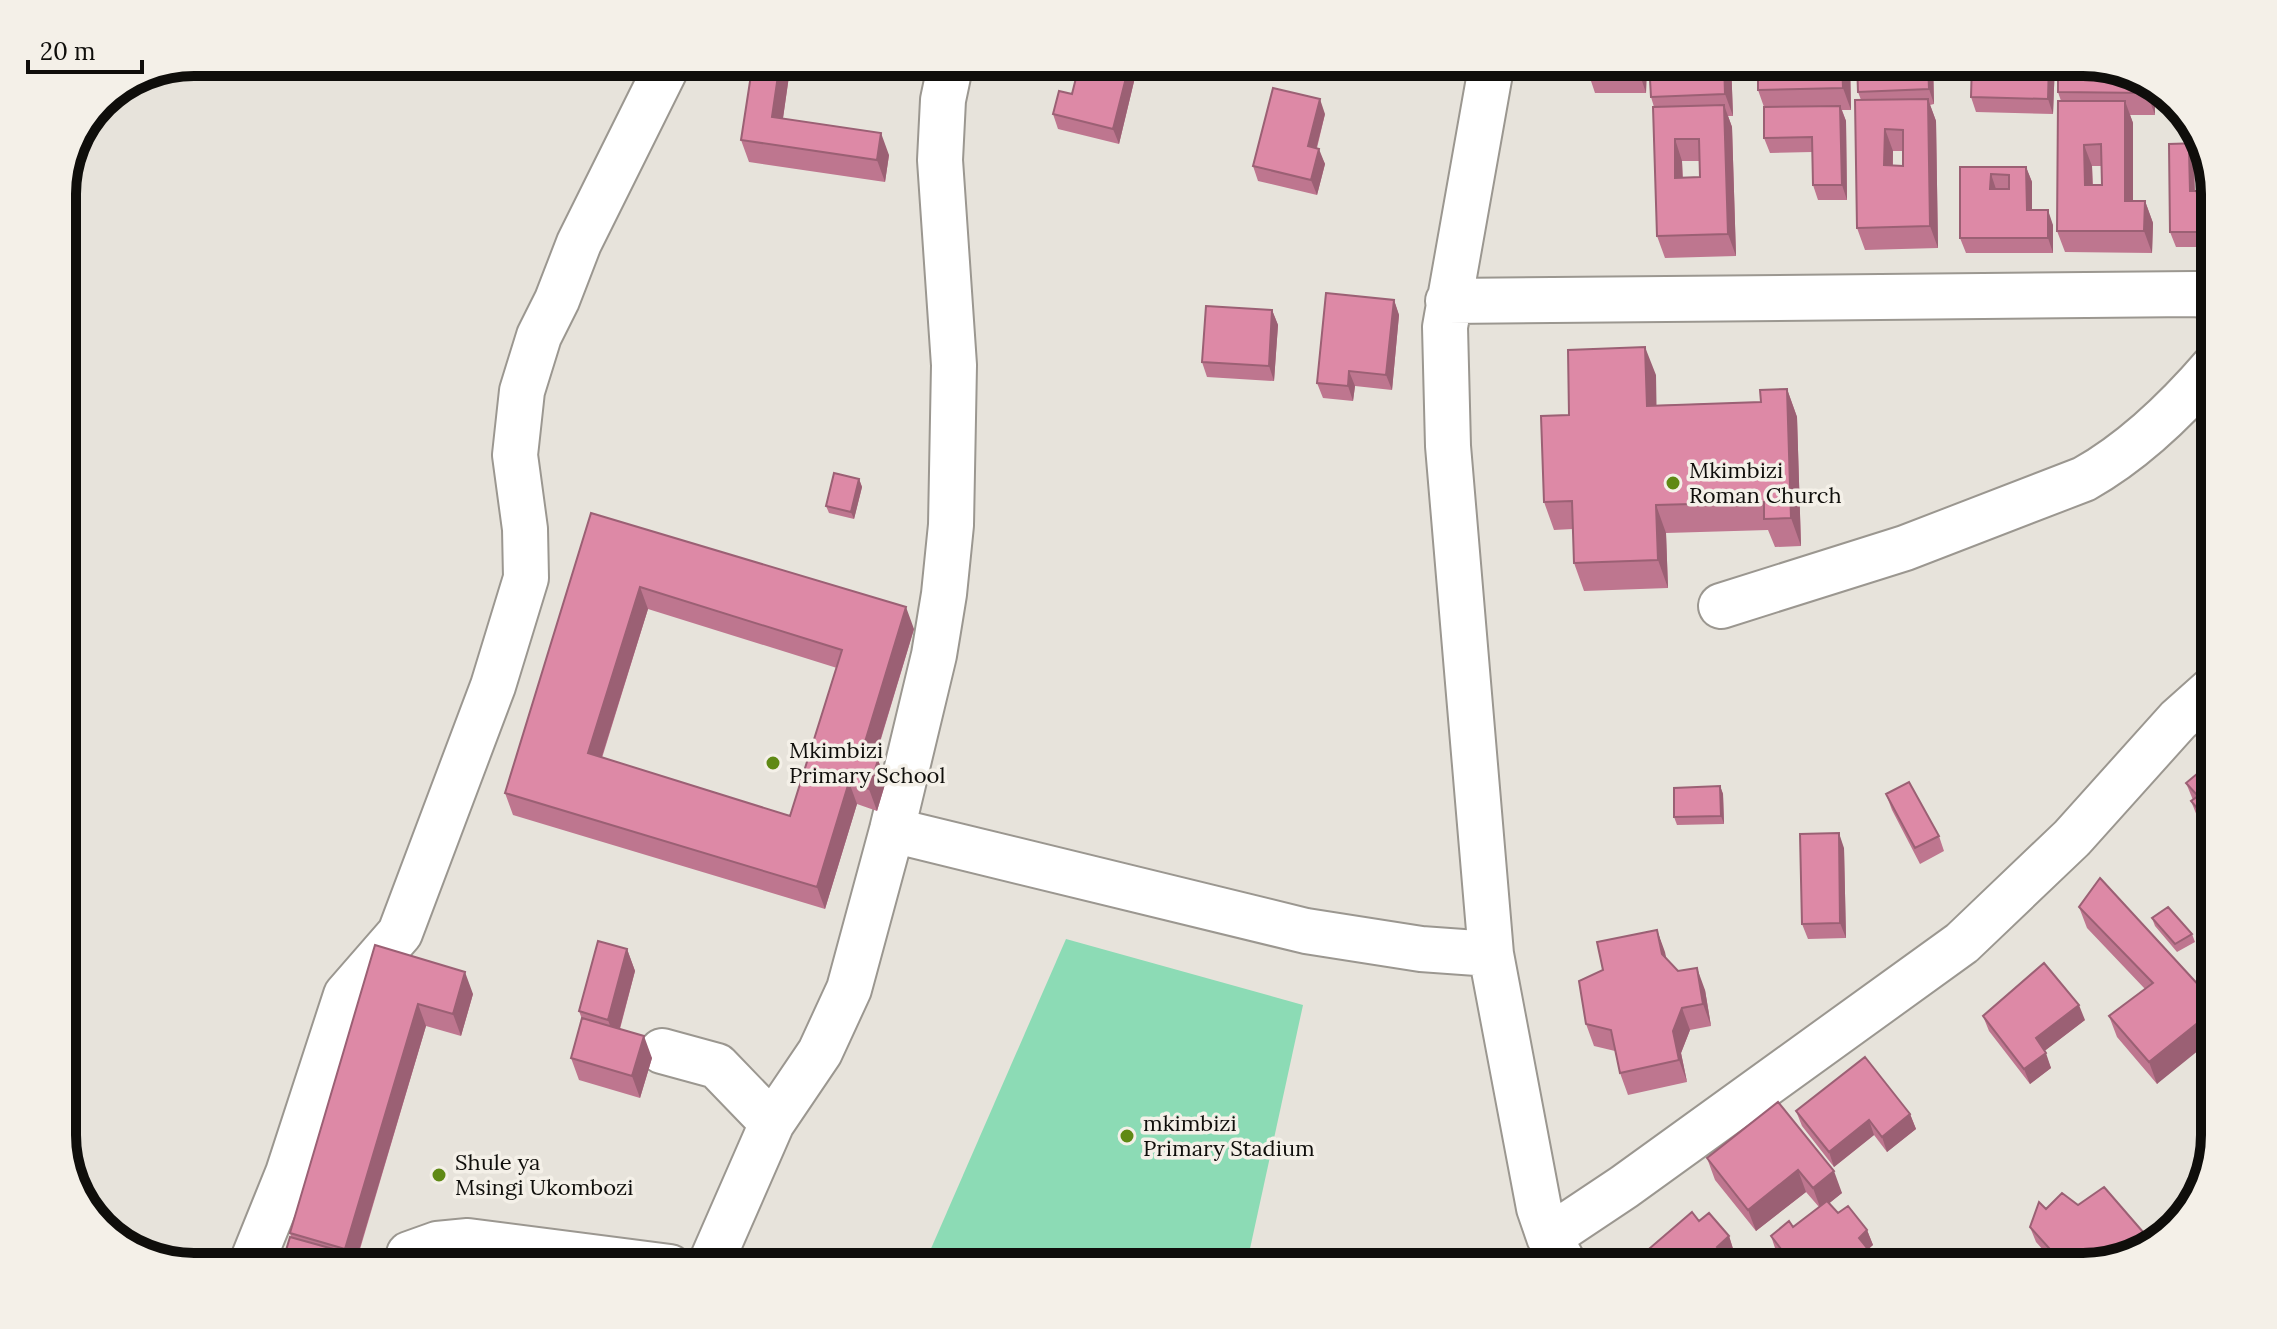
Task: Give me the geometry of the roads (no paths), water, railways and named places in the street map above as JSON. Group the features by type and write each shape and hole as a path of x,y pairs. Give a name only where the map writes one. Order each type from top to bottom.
{"street":[{"path":"256,1253 288,1173 346,995 400,933 493,686 526,578 525,529 515,455 522,391 539,336 579,243 662,76"},
{"path":"715,1253 772,1123 820,1052 849,989 892,830 934,655 951,525 954,365 940,160 943,100 948,76"},
{"path":"1489,76 1445,327 1448,446 1491,954 1539,1208 1557,1252 1624,1187 1962,943 2072,838 2178,720 2201,699"},
{"path":"1448,301 2201,295"},
{"path":"1721,606 1905,548 2084,479 2112,464 2164,418 2201,380"},
{"path":"892,830 1306,931 1421,949 1491,954"},
{"path":"662,1051 717,1066 772,1123"},
{"path":"412,1253 437,1244 468,1241 561,1253"}],"place":[{"name":"Mkimbizi Roman Church","path":"1673,483"},
{"name":"Mkimbizi Primary School","path":"773,763"},
{"name":"mkimbizi Primary Stadium","path":"1127,1136"},
{"name":"Shule ya Msingi Ukombozi","path":"439,1175"}]}
